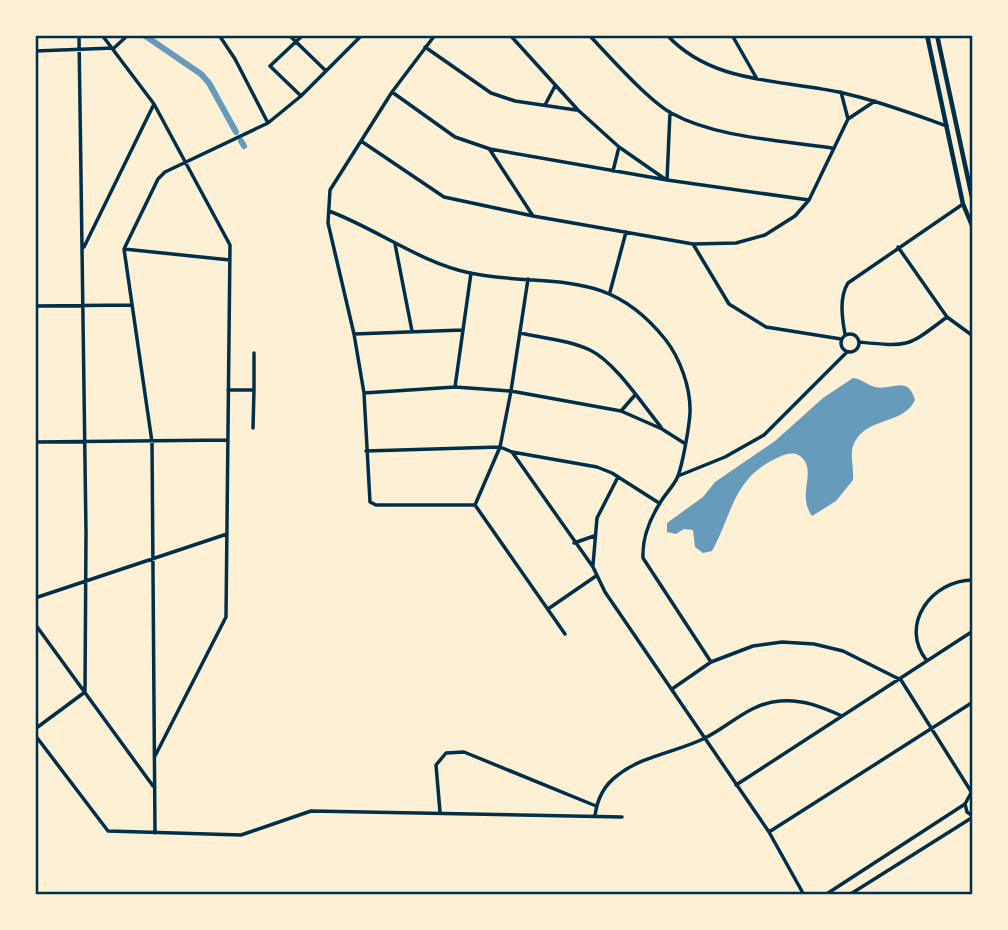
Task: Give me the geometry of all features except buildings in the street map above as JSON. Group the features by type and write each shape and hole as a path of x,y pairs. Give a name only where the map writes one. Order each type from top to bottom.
{"street":[{"path":"79,35 85,441 85,692"},
{"path":"102,35 153,104 230,245 226,617 154,759"},
{"path":"35,51 114,48 128,35"},
{"path":"219,35 235,59 268,123"},
{"path":"289,35 326,71"},
{"path":"301,96 270,66 303,35"},
{"path":"155,833 152,442 124,249 158,179 165,172 268,123 301,96 362,35"},
{"path":"435,35 393,93 330,190 328,223 354,334 364,393 370,502 376,506 475,505"},
{"path":"510,35 578,110 619,147 667,180"},
{"path":"667,35 693,57 723,72 841,92 875,101 947,127"},
{"path":"732,35 757,79"},
{"path":"927,35 963,204 973,228"},
{"path":"937,35 973,202"},
{"path":"591,36 655,101 670,112 708,129 832,149"},
{"path":"425,47 491,93 515,102 578,110"},
{"path":"545,106 555,86"},
{"path":"841,92 848,119"},
{"path":"393,93 455,138 490,149 667,180 809,200"},
{"path":"361,141 444,197 533,216 693,244 736,243 765,235 795,216 809,200 848,119 875,101"},
{"path":"83,249 153,104"},
{"path":"667,180 670,112"},
{"path":"613,171 619,147"},
{"path":"490,149 533,216"},
{"path":"847,352 840,345 845,334 842,318 844,290 848,283 963,204"},
{"path":"329,212 363,225 430,260 471,273 589,287 610,292 653,324 679,360 690,410 678,476 659,503 642,543 643,558 711,662"},
{"path":"610,292 626,232"},
{"path":"395,243 412,331"},
{"path":"693,244 729,303 766,327 841,339"},
{"path":"898,247 947,317 973,336"},
{"path":"124,249 230,260"},
{"path":"455,387 471,273"},
{"path":"475,505 499,447 511,391 528,279"},
{"path":"35,306 131,305"},
{"path":"859,342 900,346 913,343 947,317"},
{"path":"354,334 462,330"},
{"path":"520,333 578,345 603,358 662,429"},
{"path":"845,334 854,334 859,342"},
{"path":"678,476 725,457 764,435 847,352 855,350 859,342"},
{"path":"253,428 254,353"},
{"path":"364,393 455,387 511,391 621,411 662,429 684,443"},
{"path":"228,390 254,390"},
{"path":"621,411 635,395"},
{"path":"35,442 228,440"},
{"path":"366,452 499,447 512,452 597,467 659,503"},
{"path":"512,452 593,567 596,576 704,739 769,832 804,895"},
{"path":"593,567 594,536 600,510 618,477"},
{"path":"475,505 565,634"},
{"path":"35,598 227,534"},
{"path":"574,542 594,536"},
{"path":"548,609 596,576"},
{"path":"928,661 917,642 919,613 926,601 951,583 973,580"},
{"path":"35,624 154,787"},
{"path":"736,785 973,631"},
{"path":"672,689 711,662 753,646 782,642 814,643 843,651 901,680 972,792 965,804 825,895"},
{"path":"35,729 85,692"},
{"path":"595,816 602,792 619,774 704,739 742,714 779,701 810,702 842,716"},
{"path":"769,832 973,702"},
{"path":"35,735 108,831 241,835 311,811 622,817"},
{"path":"440,812 436,765 446,753 455,752 464,752 596,806"},
{"path":"849,895 973,817 967,812 965,804"}],"water":[{"path":"853,378 881,388 904,386 912,392 915,400 902,414 874,425 858,436 852,450 853,480 836,501 812,516 806,500 807,466 798,455 789,454 764,465 743,486 712,551 703,553 695,547 693,530 684,529 676,534 667,532 667,523 703,497 715,482 775,441 823,398"}],"waterway":[{"path":"144,35 201,74 209,83 236,132"},
{"path":"241,141 244,146"}]}
